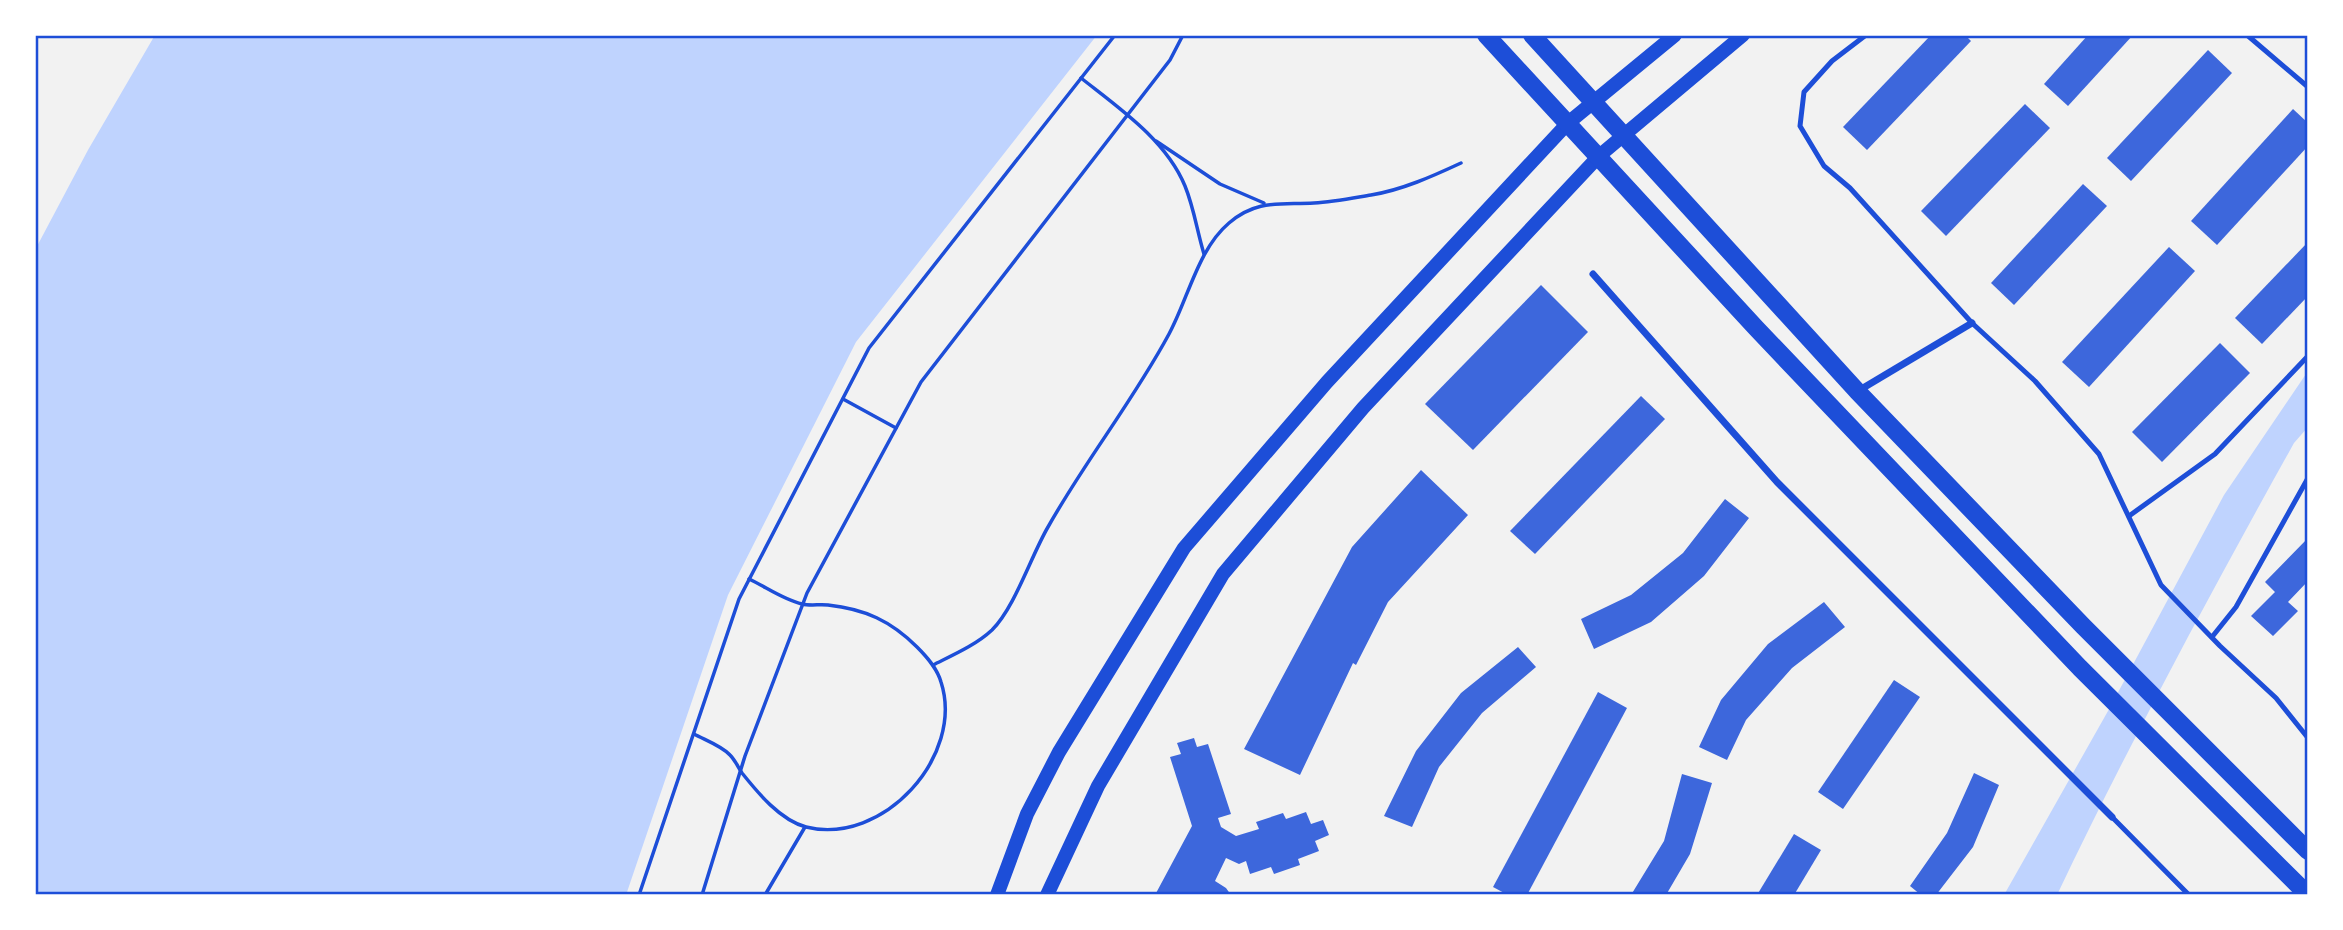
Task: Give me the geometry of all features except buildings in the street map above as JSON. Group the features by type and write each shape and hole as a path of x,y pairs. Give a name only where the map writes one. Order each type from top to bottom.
{"main road":[{"path":"1486,35 1756,328 2080,668 2308,895"},
{"path":"997,895 1027,814 1059,752 1184,548 1326,382 1568,124 1675,35"},
{"path":"1047,895 1098,786 1223,574 1363,408 1599,156 1743,35"},
{"path":"1534,37 1857,391 2083,626 2308,851"}],"street":[{"path":"1593,274 1777,482 2112,817"},
{"path":"1857,391 1972,323"}],"lane":[{"path":"1866,35 1832,61 1804,92 1800,126 1824,166 1850,188 1972,323 2035,381 2099,454 2161,586 2276,698 2308,738"},
{"path":"2247,35 2308,87"},
{"path":"2129,516 2215,454 2308,356"},
{"path":"2212,638 2236,607 2308,478"},
{"path":"2112,817 2189,895"}],"path":[{"path":"639,895 739,599 869,348 1115,35"},
{"path":"702,895 740,771 802,604 921,382 1170,60 1183,35"},
{"path":"1081,78 1126,115 1168,157 1184,185 1204,254"},
{"path":"1151,138 1220,184 1244,197 1266,204"},
{"path":"933,665 969,646 992,629 1006,609 1048,527 1132,397 1169,334 1204,254 1227,224 1243,212 1266,204 1314,203 1375,195 1428,178 1461,163"},
{"path":"843,399 896,428"},
{"path":"694,734 729,754 740,771 781,814 805,827 827,830 852,826 890,808 928,769 945,726 942,683 933,665 902,633 871,613 838,606 802,604 750,579"},
{"path":"765,895 805,827"}],"water":[{"path":"155,35 1097,35 856,342 728,595 626,895 35,895 35,250 88,150"},
{"path":"2308,371 2308,427 2294,443 2202,611 2057,895 2004,895 2108,711 2224,495"}]}
